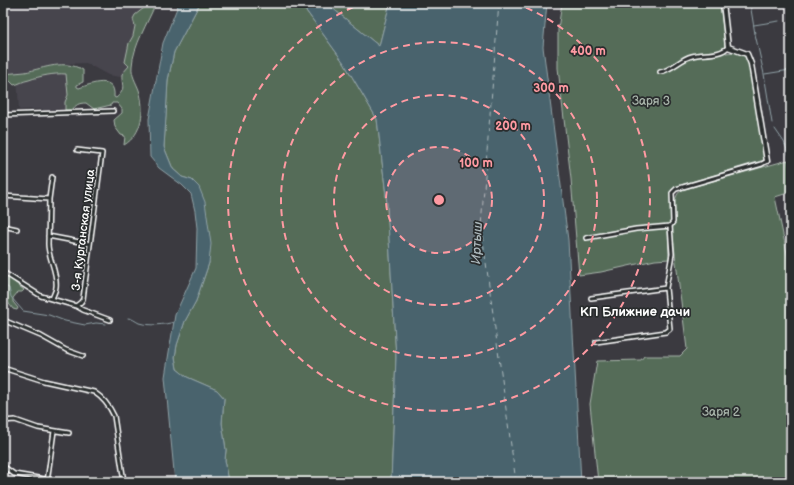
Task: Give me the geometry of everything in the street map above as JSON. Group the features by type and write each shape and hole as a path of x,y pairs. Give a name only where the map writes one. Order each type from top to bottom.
{"street":[{"path":"723,3 728,47"},
{"path":"660,72 666,71 689,57 722,52 728,47"},
{"path":"596,342 666,332 670,329 671,326 666,288 672,254 670,226 673,222 672,193 676,189 762,164 767,161 751,64 746,54 728,47"},
{"path":"3,115 113,111"},
{"name":"3-я Курганская улица","path":"76,306 82,299 102,153 77,150"},
{"path":"52,176 49,199 48,236 48,249 56,280 56,288 52,299"},
{"path":"3,196 49,199"},
{"path":"3,226 17,229"},
{"path":"586,238 644,228 670,226"},
{"path":"48,236 90,244"},
{"path":"3,272 41,296 76,306 110,320"},
{"path":"591,298 666,288"},
{"path":"3,320 82,356"},
{"path":"3,368 94,392 99,395 110,408 114,416 124,482"},
{"path":"3,421 21,421 38,428 69,433"},
{"path":"47,481 54,431"},
{"path":"3,466 14,474 47,481 62,482"}],"shaded area":[{"path":"3,3 156,3 130,61 127,76 120,77 108,75 86,63 58,64 24,72 3,74"},
{"path":"70,70 72,110 19,110 17,76"}],"green space":[{"path":"146,3 156,3 138,43 132,66 133,75 141,97 141,120 139,128 135,134 124,145 125,136 121,135 115,127 114,120 122,113 122,109 117,103 112,103 111,105 94,109 86,103 81,103 72,110 65,110 65,102 68,95 66,74 42,76 14,85 9,80 3,81 3,74 25,72 54,65 69,65 83,70 83,82 77,85 77,87 79,88 102,82 107,83 111,85 114,90 114,97 116,98 123,87 122,74 129,66 125,62 129,43 133,36 135,26 133,19 135,15 144,8"},
{"path":"200,3 296,3 307,12 344,63 377,119 387,204 396,357 391,482 229,482 225,460 226,450 222,423 224,398 217,390 187,377 177,369 175,357 177,345 185,321 196,301 209,263 192,180 182,177 173,169 164,147 168,80 174,52"},
{"path":"326,3 390,3 379,46"},
{"name":"Заря 3","path":"562,3 720,3 726,53 741,53 749,59 765,157 764,160 672,189 672,220 671,224 668,225 669,259 655,260 601,272 579,275 571,179 558,68 558,29"},
{"name":"Заря 2","path":"788,160 791,174 791,192 775,197 791,272 791,482 598,482 590,404 597,361 641,360 644,356 680,356 687,349 672,230 674,225 675,201 677,196 685,189"},
{"path":"3,275 8,277 24,290 22,292 18,292 13,298 13,302 18,308 17,310 13,309 3,296"}],"water":[{"path":"179,3 200,3 174,52 168,80 164,147 173,169 182,177 192,180 199,187 205,202 211,244 209,263 196,301 185,321 177,345 175,357 177,369 187,377 217,390 224,398 222,423 226,450 225,460 229,482 175,482 165,377 175,315 196,268 197,228 191,194 182,185 159,168 150,157 149,119 163,43"},
{"name":"Иртыш","path":"296,3 326,3 379,46 390,3 547,3 543,47 568,240 581,482 391,482 396,357 387,204 377,119 344,63 307,12"}],"waterway":[{"path":"750,3 772,123"},
{"path":"754,25 779,21"},
{"path":"765,74 790,70"},
{"path":"775,129 784,142 791,160"},
{"path":"3,285 9,288 11,297 23,311 49,315 65,321 85,325 96,323 106,324"},
{"path":"128,318 147,325 174,322"}],"ferry route":[{"path":"499,3 481,226 516,482"}],"district":[{"name":"КП Ближние дачи","path":"635,311"}]}
